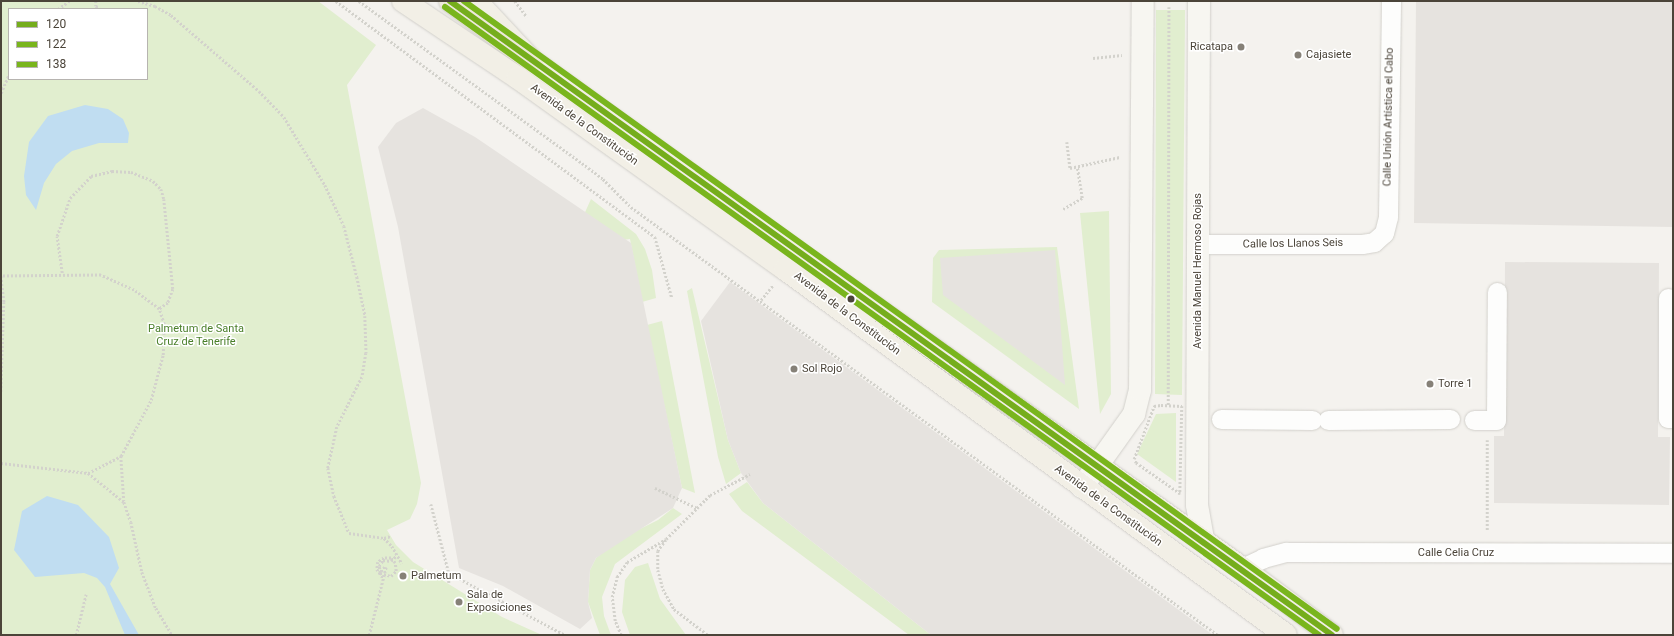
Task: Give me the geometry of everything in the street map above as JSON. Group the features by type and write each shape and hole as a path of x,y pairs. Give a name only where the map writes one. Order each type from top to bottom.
{"highway":[{"name":"Avenida de la Constitución","path":"450,1 532,61"}],"main road":[{"name":"Avenida de la Constitución","path":"403,1 518,78 779,264 1286,635"},
{"path":"476,1 532,61"},
{"name":"Avenida de la Constitución","path":"532,61 798,253 1203,540 1332,635"}],"street":[{"name":"Calle Unión Artística el Cabo","path":"1384,233 1388,217 1390,1"},
{"path":"1082,487 1134,414 1140,390 1145,3"},
{"name":"Avenida Manuel Hermoso Rojas","path":"1197,6 1199,244 1197,505 1203,540"},
{"name":"Calle los Llanos Seis","path":"1199,244 1258,246 1278,243 1362,244 1374,242 1384,233"},
{"path":"1481,420 1496,420 1497,292"},
{"path":"1668,298 1670,418"},
{"path":"1221,420 1450,419"},
{"name":"Calle Celia Cruz","path":"1242,568 1262,558 1286,552 1673,553"}],"path":[{"path":"59,8 69,1"},
{"path":"138,1 154,6 171,16 259,90 284,117 334,205 344,226 364,308 366,353 362,377 337,427 328,468 334,496 349,533 384,538 391,536"},
{"path":"336,1 655,237 672,298"},
{"path":"359,1 582,163 632,207 1218,635"},
{"path":"515,1 527,17"},
{"path":"1168,405 1169,7"},
{"path":"1093,58 1122,55"},
{"path":"1,93 8,76"},
{"path":"1067,142 1070,168 1121,157"},
{"path":"1063,208 1082,198 1077,167"},
{"path":"62,273 57,236 70,198 91,176 112,171 131,172 154,181 161,189 164,199 173,289 168,303 159,309"},
{"path":"1,393 4,302 1,276 62,273 101,275 134,290 159,309 164,324 163,355 151,400 121,456 124,502 131,522 142,572 156,608 172,635"},
{"path":"1168,405 1182,406 1180,494 1136,463 1134,459 1154,406 1168,405"},
{"path":"1481,420 1487,530"},
{"path":"88,473 121,456"},
{"path":"1,463 88,473 124,502"},
{"path":"708,635 674,609 663,589 658,570 658,551 666,539 710,495 750,474"},
{"path":"655,488 697,508"},
{"path":"431,504 449,573 449,584"},
{"path":"384,538 402,563"},
{"path":"621,635 615,621 612,597 617,577 628,562 666,539"},
{"path":"380,573 379,566 383,560 391,561 397,555"},
{"path":"380,573 391,576 396,571 396,564 391,558 384,558 378,562 376,569 383,578"},
{"path":"369,635 386,567 380,573"},
{"path":"449,573 565,635"},
{"path":"76,635 86,594"}],"green space":[{"name":"Palmetum de Santa Cruz de Tenerife","path":"1,1 318,1 376,45 347,85 421,483 417,504 410,519 387,530 396,545 413,562 502,617 542,635 1,635"},
{"path":"1156,10 1185,10 1182,395 1155,394"},
{"path":"591,199 636,234 645,249 652,270 656,298 642,302 630,239 615,241 582,219"},
{"path":"1109,211 1111,394 1100,414 1080,213"},
{"path":"1057,247 1079,409 932,302 933,258 939,250"},
{"path":"692,288 728,440 741,473 726,484 718,457 687,291"},
{"path":"662,321 695,493 682,488 647,325"},
{"path":"1176,413 1176,482 1137,454 1156,414"},
{"path":"747,482 763,503 931,635 909,635 742,511 729,494"},
{"path":"673,508 682,514 615,564 602,597 604,616 611,635 600,635 588,602 590,570 596,558 616,541 658,520"},
{"path":"648,563 660,599 686,635 630,635 622,612 625,580 635,567"}],"shaded area":[{"path":"1416,1 1673,1 1673,227 1414,223"},
{"path":"423,108 475,137 631,243 682,488 673,508 596,558 590,570 588,602 592,618 580,629 503,586 459,568 398,227 378,147 396,123"},
{"path":"1055,250 1065,385 943,295 940,258"},
{"path":"1505,262 1659,263 1658,437 1670,437 1669,505 1494,503 1494,436 1504,436"},
{"path":"730,282 1213,635 931,635 763,503 741,473 728,440 701,321"}],"water":[{"path":"85,105 108,109 123,119 129,133 128,143 99,143 72,151 56,164 44,183 36,210 26,195 24,176 29,142 48,116"},
{"path":"47,496 78,505 109,537 119,568 110,584 139,635 125,635 105,587 97,578 84,573 35,577 14,550 22,511"}],"transit line":[{"name":"120","path":"450,1 1332,635"},
{"name":"138","path":"464,1 1337,629"},
{"name":"122","path":"445,7 1319,635"}],"place":[{"name":"Ricatapa","path":"1241,47"},
{"name":"Cajasiete","path":"1298,55"},
{"name":"Sol Rojo","path":"794,369"},
{"name":"Torre 1","path":"1430,384"},
{"name":"Palmetum","path":"403,576"},
{"name":"Sala de Exposiciones","path":"459,602"}]}
